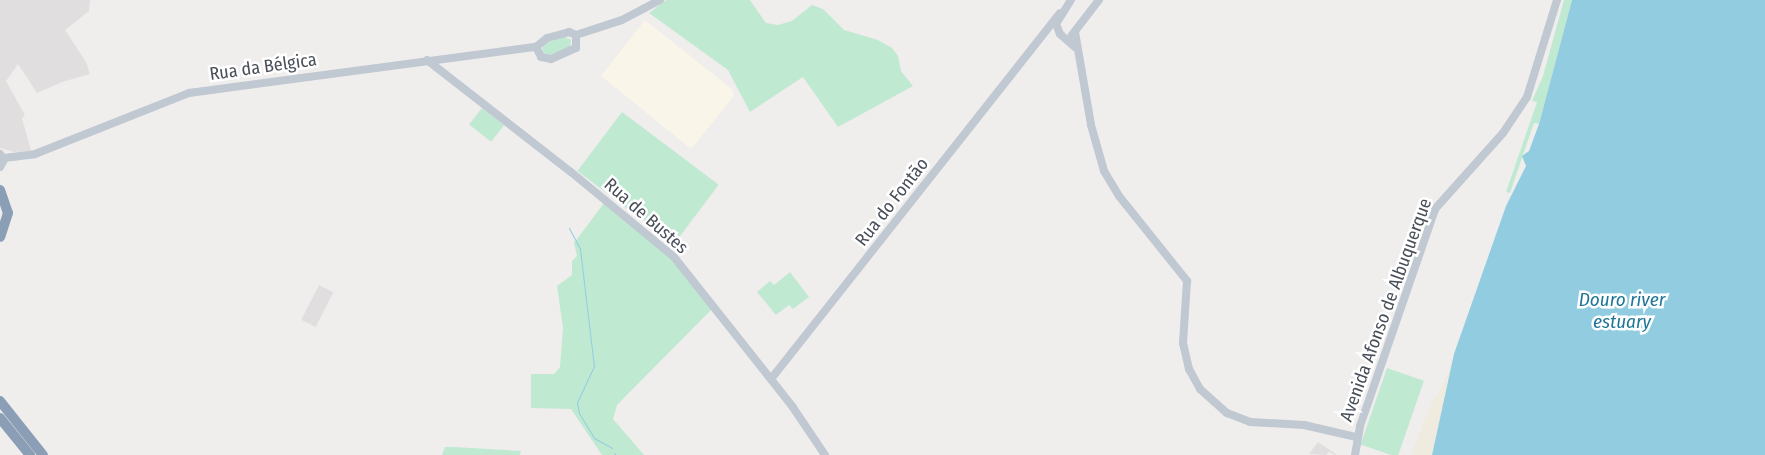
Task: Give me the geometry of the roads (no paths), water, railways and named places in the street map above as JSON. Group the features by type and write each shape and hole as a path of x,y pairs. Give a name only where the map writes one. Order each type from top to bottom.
{"highway":[{"path":"0,190 8,213 0,237"},
{"path":"0,401 43,455"},
{"path":"0,418 30,455"}],"main road":[{"name":"Rua da Bélgica","path":"2,156 35,154 189,93 536,47 540,41 555,35 569,32 576,35 622,20 660,0"},
{"name":"Rua do Fontão","path":"771,379 1070,0"},
{"name":"Avenida Afonso de Albuquerque","path":"1355,455 1356,437 1435,209 1503,133 1527,97 1557,0"},
{"path":"1099,2 1075,32 1091,125 1104,171 1119,196 1187,281 1183,343 1189,368 1200,389 1222,410 1250,422 1304,425 1356,437"},
{"path":"1060,13 1056,22 1063,35 1077,52"},
{"name":"Rua do Fontão","path":"1036,44 1044,38 1075,32"},
{"path":"536,47 541,57 551,59 576,48 576,35"},
{"name":"Rua de Bustes","path":"427,60 660,244 771,379 825,455"},
{"path":"0,168 2,156"}],"water":[{"name":"Douro river estuary","path":"1572,0 1765,0 1765,455 1432,455 1454,354 1506,206 1526,166 1522,156 1529,151 1539,124"}],"waterway":[{"path":"569,228 580,249 594,366 577,402 579,413 594,438 612,448"}]}
